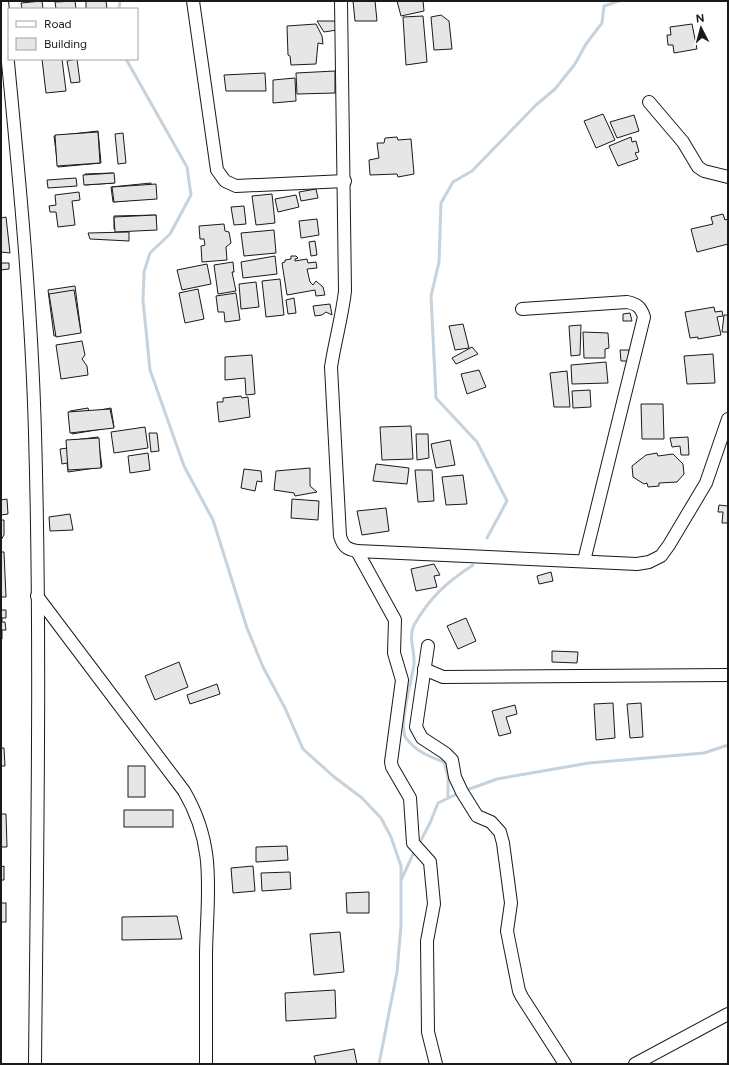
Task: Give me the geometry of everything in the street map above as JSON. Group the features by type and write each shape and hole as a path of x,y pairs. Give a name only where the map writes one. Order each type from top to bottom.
{"street":[{"path":"2,1 23,220 35,431 37,596 35,1064"},
{"path":"193,1 217,170 225,181 236,186 345,180"},
{"path":"341,1 345,180 345,291 340,325 331,367 340,536 343,544 348,549 356,551 637,564 649,562 661,556 706,484 728,419"},
{"path":"649,102 683,142 698,167 704,171 728,177"},
{"path":"522,309 627,302 636,304 642,309 644,317 584,561"},
{"path":"356,551 395,620 394,653 402,680 391,762 410,798 413,843 430,862 434,899 427,941 428,1032 436,1064"},
{"path":"37,596 184,791 195,810 202,827 209,868 206,1064"},
{"path":"428,646 416,727 422,738 446,753 452,760 455,777 462,792 477,816 491,822 500,832 511,903 507,931 520,991 522,997 565,1064"},
{"path":"424,669 443,678 728,674"},
{"path":"635,1064 728,1014"}],"building":[{"path":"42,1 43,8 22,8 21,3"},
{"path":"75,1 76,8 56,8 55,2"},
{"path":"86,1 106,1 107,8 86,8"},
{"path":"353,1 375,1 377,21 355,21"},
{"path":"397,1 423,1 424,11 401,16"},
{"path":"441,15 449,21 452,49 434,50 431,17"},
{"path":"423,16 427,62 406,65 403,17"},
{"path":"317,21 337,21 337,30 324,32"},
{"path":"316,24 322,36 323,44 318,43 316,64 291,65 290,56 288,55 287,26"},
{"path":"692,24 697,49 674,53 673,45 668,45 667,35 671,35 670,27"},
{"path":"42,60 62,60 66,91 46,93"},
{"path":"77,60 80,82 71,83 67,61"},
{"path":"335,71 335,93 297,94 296,73"},
{"path":"265,73 266,91 226,91 224,75"},
{"path":"295,78 296,101 273,103 273,80"},
{"path":"603,114 615,140 596,148 584,121"},
{"path":"634,115 639,131 617,138 610,122"},
{"path":"98,131 101,163 58,167 54,136"},
{"path":"98,132 100,163 57,166 55,135"},
{"path":"123,133 126,163 118,164 115,134"},
{"path":"397,137 398,140 411,139 414,174 398,177 397,174 370,175 369,160 379,158 377,143 384,143 385,138"},
{"path":"631,137 632,142 636,141 639,152 635,153 638,159 618,166 609,146"},
{"path":"113,173 114,183 85,185 85,174"},
{"path":"114,173 115,183 84,185 83,175"},
{"path":"76,178 77,186 48,188 47,180"},
{"path":"151,183 153,198 113,202 111,187"},
{"path":"156,184 157,199 114,202 112,187"},
{"path":"316,189 318,198 301,201 299,192"},
{"path":"79,192 80,200 72,201 75,225 58,227 56,212 50,212 49,206 56,205 55,195"},
{"path":"272,194 275,223 256,225 252,196"},
{"path":"296,195 299,207 278,212 275,199"},
{"path":"244,206 246,224 234,225 231,207"},
{"path":"723,214 725,220 728,219 728,244 697,252 691,229 713,224 711,217"},
{"path":"156,215 155,229 114,229 114,216"},
{"path":"156,215 157,230 115,232 114,217"},
{"path":"6,217 10,253 1,252 1,218"},
{"path":"317,219 319,235 301,238 299,221"},
{"path":"224,224 225,231 229,232 231,243 226,247 227,260 202,262 201,246 205,245 204,239 200,239 199,226"},
{"path":"274,230 276,253 244,256 241,233"},
{"path":"129,232 129,241 90,239 88,233"},
{"path":"315,241 317,255 311,256 309,242"},
{"path":"275,256 277,274 243,278 241,262"},
{"path":"291,256 296,256 298,258 295,259 295,261 307,259 308,263 316,262 317,268 307,269 310,282 313,285 316,281 323,287 325,295 316,296 315,290 287,295 282,263 285,262 285,260 291,259"},
{"path":"233,262 234,272 232,272 236,291 218,294 214,265"},
{"path":"1,263 9,263 9,269 1,270"},
{"path":"207,264 211,284 182,290 177,270"},
{"path":"280,279 284,315 266,317 262,281"},
{"path":"256,282 259,307 241,309 239,284"},
{"path":"75,286 81,332 54,336 48,290"},
{"path":"198,289 204,319 185,323 179,293"},
{"path":"74,290 81,333 56,337 49,294"},
{"path":"236,293 240,320 225,322 224,312 218,312 216,296"},
{"path":"294,298 296,313 288,314 286,300"},
{"path":"330,304 332,315 326,312 322,315 315,316 313,306"},
{"path":"714,307 715,312 722,311 723,316 717,317 721,335 698,339 698,337 690,338 685,312"},
{"path":"630,313 632,321 623,321 623,314"},
{"path":"724,315 728,315 728,332 722,332"},
{"path":"463,324 469,348 455,350 449,326"},
{"path":"581,325 580,355 571,356 569,326"},
{"path":"583,332 608,333 609,348 605,349 605,358 584,358"},
{"path":"82,341 85,355 82,359 87,366 88,375 61,379 56,345"},
{"path":"472,347 478,354 456,364 452,358"},
{"path":"620,350 629,350 628,361 621,361"},
{"path":"713,354 715,383 687,384 684,356"},
{"path":"252,355 255,394 246,395 245,378 225,380 225,357"},
{"path":"606,362 608,383 572,384 571,365"},
{"path":"479,370 486,387 467,394 461,374"},
{"path":"567,371 570,407 554,407 550,373"},
{"path":"590,390 591,407 573,408 572,391"},
{"path":"241,396 242,398 248,397 250,417 219,422 217,402 223,402 223,398"},
{"path":"641,404 663,404 664,439 642,439"},
{"path":"88,408 89,412 111,408 114,427 72,434 69,418 71,418 70,411"},
{"path":"110,409 114,428 70,433 68,412"},
{"path":"411,426 413,459 382,460 380,427"},
{"path":"145,427 148,448 114,453 111,432"},
{"path":"149,433 157,433 159,451 151,452"},
{"path":"416,434 428,434 429,458 417,460"},
{"path":"98,437 102,467 68,472 67,463 62,464 60,449 68,448 67,441"},
{"path":"688,437 689,455 681,455 680,446 672,447 670,438"},
{"path":"99,438 101,468 68,470 66,440"},
{"path":"450,440 455,465 436,468 431,444"},
{"path":"148,453 150,470 130,473 128,456"},
{"path":"657,453 658,456 673,454 683,464 684,474 677,482 659,483 659,486 648,487 647,483 644,484 633,477 632,466 646,455"},
{"path":"376,464 409,468 407,484 373,481"},
{"path":"310,468 310,486 317,492 295,496 294,493 274,490 276,471"},
{"path":"244,469 261,471 262,482 257,481 255,491 241,488"},
{"path":"415,470 432,470 434,501 418,502"},
{"path":"463,475 467,504 446,505 442,477"},
{"path":"7,499 8,514 1,515 1,500"},
{"path":"292,499 319,501 318,520 291,518"},
{"path":"719,505 728,506 728,523 722,523 723,512 718,512"},
{"path":"386,508 389,531 362,535 357,511"},
{"path":"70,514 73,530 50,531 49,517"},
{"path":"1,520 4,520 4,535 1,540"},
{"path":"1,552 4,552 6,597 1,597"},
{"path":"434,564 440,575 434,576 437,587 416,591 411,569"},
{"path":"551,572 553,581 539,584 537,576"},
{"path":"1,610 6,610 6,618 2,618 2,622 5,622 6,630 2,630 2,639 1,639"},
{"path":"466,618 476,641 458,649 447,626"},
{"path":"552,651 578,652 577,663 552,662"},
{"path":"179,662 188,687 155,700 145,676"},
{"path":"217,684 220,694 190,704 187,695"},
{"path":"613,703 615,738 596,740 594,704"},
{"path":"641,703 643,737 630,738 627,704"},
{"path":"515,705 517,714 506,717 511,733 499,736 492,711"},
{"path":"1,748 4,748 5,766 1,766"},
{"path":"128,766 145,766 145,797 128,797"},
{"path":"124,810 173,810 173,827 124,827"},
{"path":"1,814 6,814 7,847 1,847"},
{"path":"287,846 288,860 256,862 256,847"},
{"path":"4,866 4,880 1,880 1,867"},
{"path":"253,866 255,891 233,893 231,868"},
{"path":"290,872 291,889 262,891 261,873"},
{"path":"369,892 369,913 347,913 346,893"},
{"path":"1,903 6,903 6,922 1,922"},
{"path":"177,916 182,939 122,940 122,917"},
{"path":"340,932 344,972 314,975 310,934"},
{"path":"335,990 336,1018 286,1021 285,993"},
{"path":"354,1049 357,1064 316,1064 314,1056"}],"waterway":[{"path":"119,8 120,1"},
{"path":"487,538 507,501 477,442 436,398 431,296 439,262 441,203 453,182 472,171 536,105 555,89 575,64 586,44 602,23 604,6 619,1"},
{"path":"127,60 187,167 191,195 170,234 150,253 144,272 143,300 150,370 184,466 213,520 247,628 263,667 285,708 303,749 333,776 362,798 381,818 391,837 401,866 401,926 397,972 379,1064"},
{"path":"448,797 448,777 444,762 428,756 418,750 406,738 404,732 404,714 414,664 412,630 420,615 433,598 447,584 473,565"},
{"path":"464,791 497,779 589,763 704,753 728,745"},
{"path":"419,844 438,803 459,793"},
{"path":"402,878 415,850"}]}
